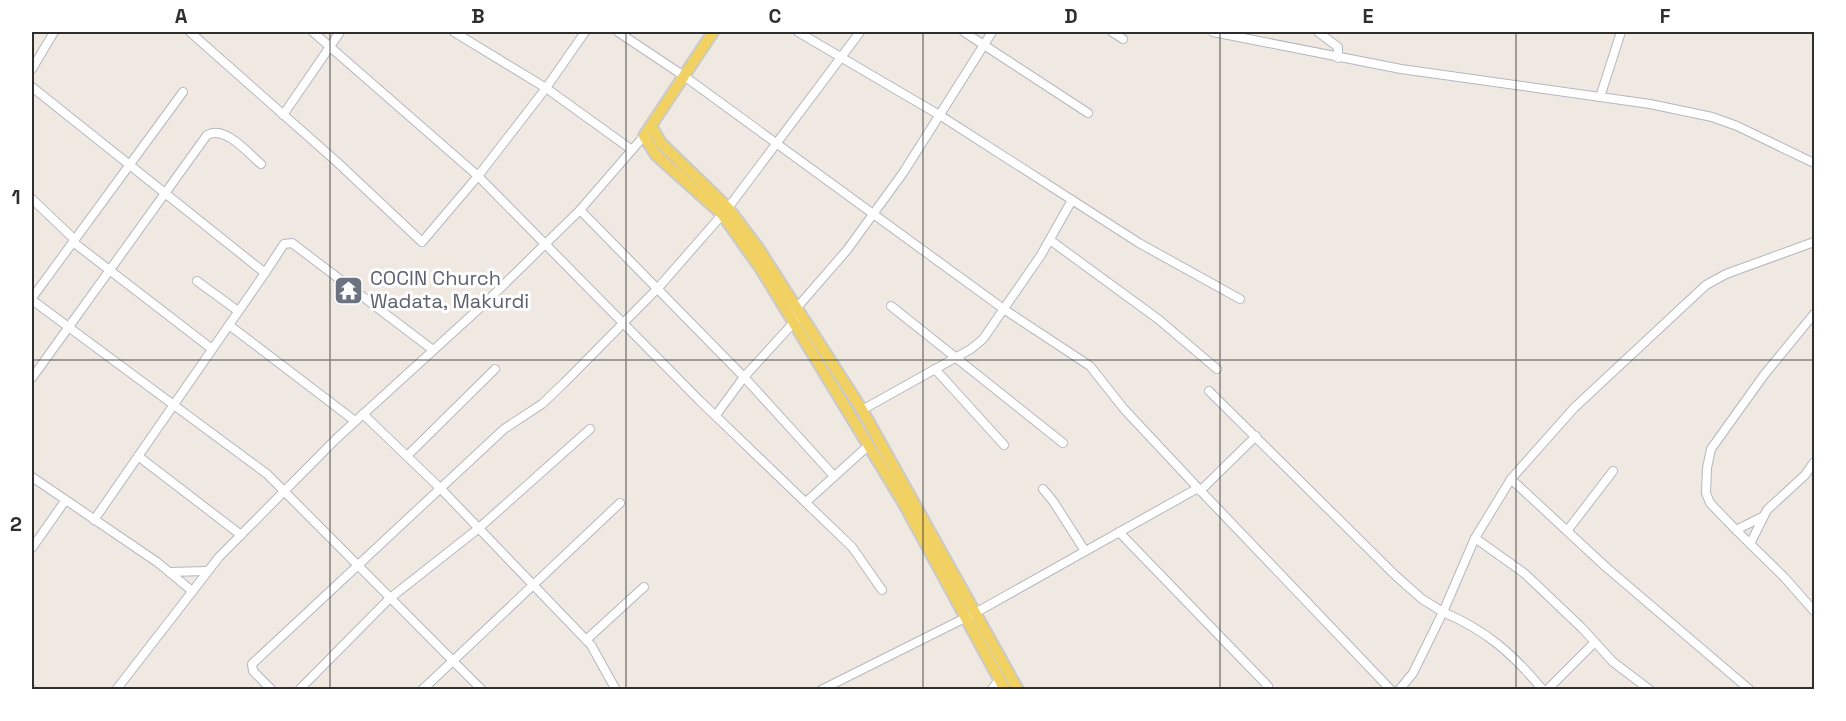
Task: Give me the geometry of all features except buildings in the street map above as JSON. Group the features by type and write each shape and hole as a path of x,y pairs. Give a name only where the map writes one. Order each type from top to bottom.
{"main road":[{"path":"713,32 644,136 656,155 725,211"},
{"path":"651,126 661,143 748,233 869,445 970,615 1018,690"},
{"path":"795,315 861,410 970,615 1002,685"}],"street":[{"path":"32,69 54,32"},
{"path":"313,32 478,176 716,416 852,547 882,590"},
{"path":"283,115 340,32"},
{"path":"454,32 546,88 632,150"},
{"path":"195,33 422,242 478,176 546,88 585,32"},
{"path":"618,32 684,76 1005,310 1090,366 1124,409 1199,490 1391,690"},
{"path":"798,32 941,116 1138,243 1240,299"},
{"path":"272,690 253,672 252,663 504,429 542,404 624,324 725,211 842,59 860,32"},
{"path":"964,32 1089,113"},
{"path":"716,416 744,377 847,250 941,116 992,32"},
{"path":"1112,32 1123,39"},
{"path":"1216,32 1338,58 1650,104 1712,117 1815,163"},
{"path":"1318,32 1338,47 1338,58"},
{"path":"1600,97 1621,32"},
{"path":"32,87 265,273"},
{"path":"183,92 32,299 240,452 285,491 389,599 482,690"},
{"path":"32,378 207,135 213,132 223,134 261,164"},
{"path":"116,690 206,571 363,414 580,210 644,136"},
{"path":"32,199 109,272 212,349"},
{"path":"861,410 956,357 983,339 1005,310 1050,240 1072,200"},
{"path":"580,210 744,377 834,476"},
{"path":"1050,240 1158,319 1217,369"},
{"path":"94,520 284,244 292,243 433,350"},
{"path":"1399,690 1413,673 1476,538 1511,478 1574,408 1706,285 1726,274 1815,243"},
{"path":"197,281 238,311"},
{"path":"891,306 1064,443"},
{"path":"1815,314 1764,375 1709,454 1707,498 1815,611"},
{"path":"229,325 356,421"},
{"path":"407,456 495,369"},
{"path":"935,369 1004,445"},
{"path":"1209,391 1396,576 1422,599 1492,637 1518,660 1545,690 1594,643"},
{"path":"363,414 441,489 586,640 616,690"},
{"path":"299,690 389,599 478,528 590,429"},
{"path":"821,690 970,615 1199,490 1256,436"},
{"path":"806,502 869,445"},
{"path":"138,456 242,535"},
{"path":"1750,544 1762,517 1778,498 1808,473 1815,462"},
{"path":"1567,531 1613,471"},
{"path":"32,477 170,572 191,590"},
{"path":"1511,478 1567,531 1750,690"},
{"path":"1042,489 1085,551"},
{"path":"32,548 65,501"},
{"path":"422,690 451,659 620,503"},
{"path":"1736,530 1762,517"},
{"path":"1119,532 1268,686"},
{"path":"1476,538 1524,573 1582,628 1613,662 1650,690"},
{"path":"170,572 206,571"},
{"path":"586,640 644,587"},
{"path":"991,690 1002,685"}],"place":[{"name":"COCIN Church Wadata, Makurdi","path":"349,290"}]}
